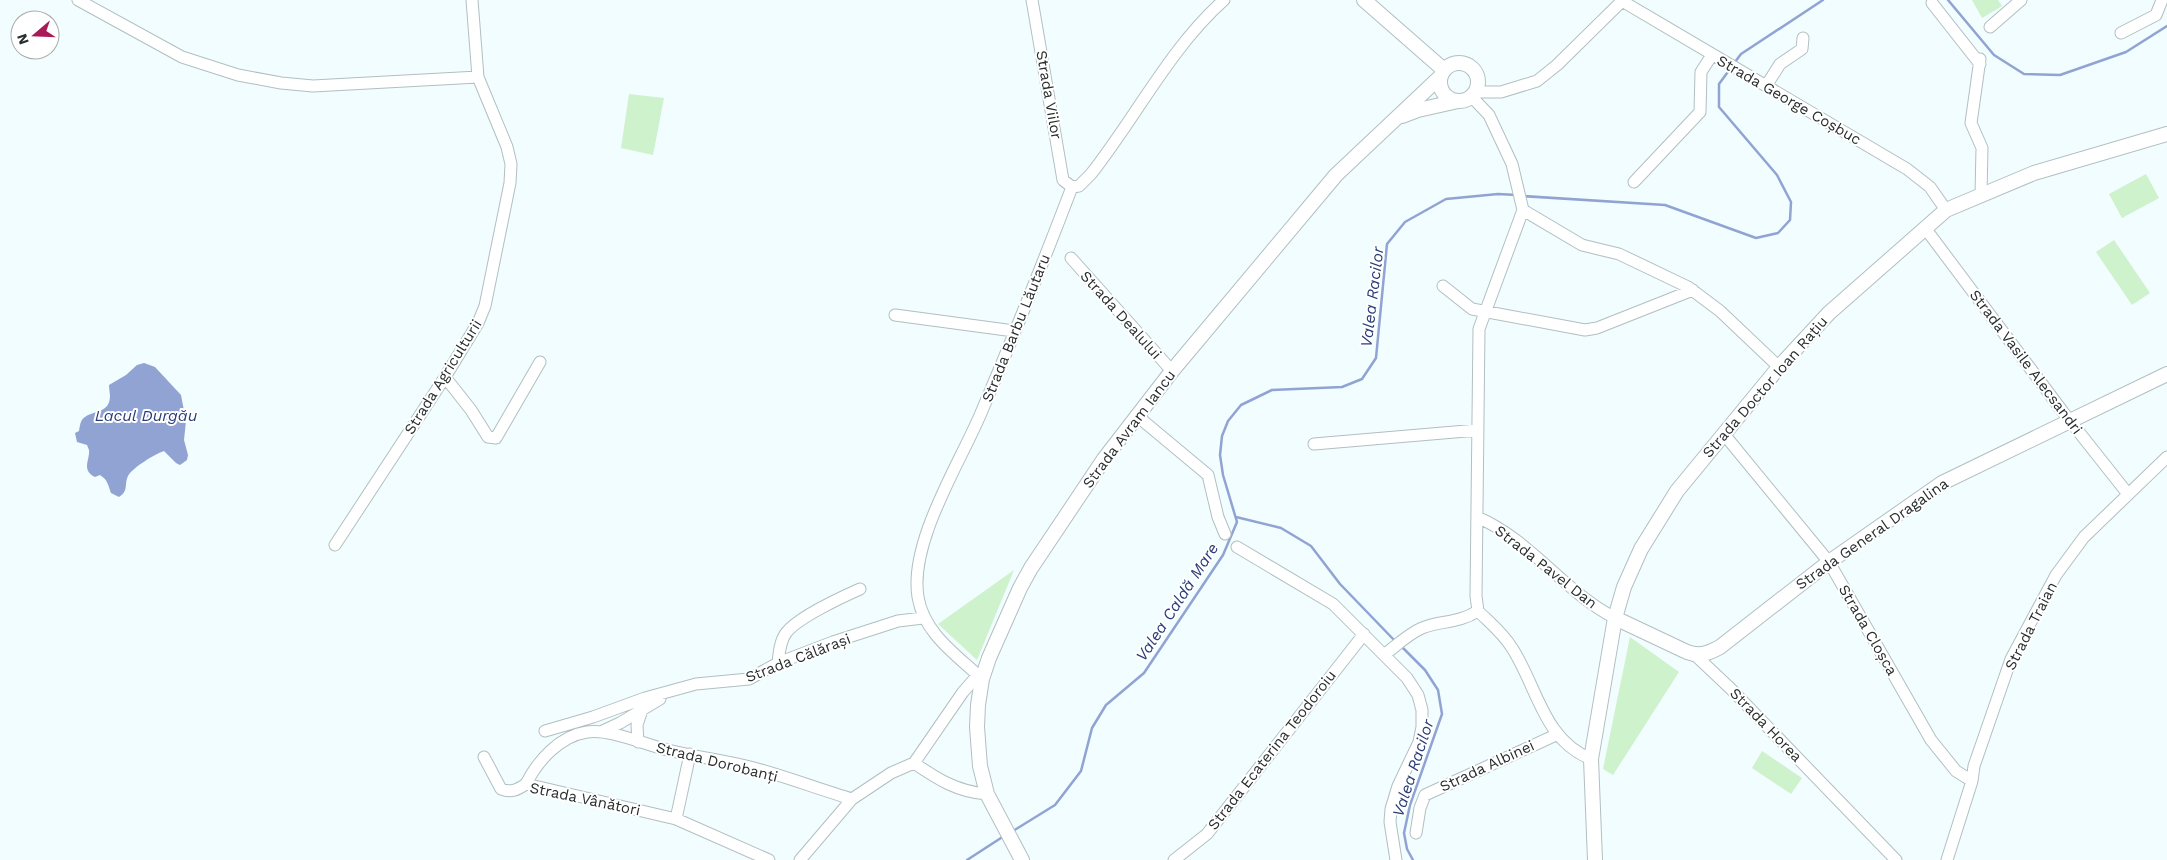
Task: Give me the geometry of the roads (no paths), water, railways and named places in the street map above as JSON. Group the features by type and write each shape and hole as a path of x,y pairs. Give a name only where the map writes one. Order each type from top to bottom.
{"main road":[{"path":"1364,0 1442,73"},
{"path":"1456,63 1470,66 1478,78 1468,96 1448,97 1443,93 1441,87 1442,73 1456,63"},
{"name":"Strada Avram Iancu","path":"1022,860 998,818 987,794 977,744 978,705 980,677 1008,613 1031,568 1104,459 1136,415 1172,371 1336,174 1442,73"},
{"name":"Strada Avram Iancu","path":"1394,120 1418,110 1468,96"},
{"name":"Strada Doctor Ioan Rațiu","path":"1595,860 1591,759 1615,618 1624,587 1642,548 1677,491 1779,367 1829,313 1946,210 2034,173 2166,136"},
{"name":"Strada General Dragalina","path":"1695,655 1720,647 1829,562 1942,483 2167,374"},
{"name":"Strada Horea","path":"1615,618 1695,655"}],"street":[{"path":"78,0 182,57 238,75 313,86 478,77"},
{"name":"Strada Agriculturii","path":"335,545 445,377 473,331 485,306 510,183 511,164 507,147 478,77 472,0"},
{"name":"Strada Viilor","path":"1032,0 1063,180 1072,187"},
{"path":"1072,187 1079,186 1091,174 1183,46 1206,16 1224,0"},
{"path":"1468,96 1501,92 1537,81 1558,65 1622,0"},
{"name":"Strada George Coșbuc","path":"1622,0 1907,169 1930,187 1946,210"},
{"path":"1990,27 2021,0"},
{"path":"2121,33 2156,15 2162,0"},
{"path":"1932,3 1980,62 1971,123 1982,148 1981,194"},
{"path":"1766,86 1780,64 1802,49 1803,38"},
{"path":"1634,182 1700,112 1701,72 1714,56"},
{"path":"1468,96 1489,115 1512,164 1523,208 1479,329 1476,596 1478,611 1503,635 1514,649 1545,716 1558,734 1574,750 1591,759"},
{"name":"Strada Barbu Lăutaru","path":"980,677 936,635 924,618 918,597 919,563 936,508 980,415 1042,266 1072,187"},
{"path":"1523,208 1582,245 1619,254 1693,290 1720,311 1779,367"},
{"name":"Strada Vasile Alecsandri","path":"1925,228 2128,494"},
{"name":"Strada Dealului","path":"1071,258 1172,371"},
{"path":"1668,278 1671,293 1669,300"},
{"path":"1443,286 1472,309 1590,330 1693,290"},
{"path":"896,315 1014,331"},
{"path":"445,377 471,410 488,437 496,438 540,362"},
{"path":"1136,415 1208,475 1218,517 1225,534"},
{"path":"1314,444 1478,430"},
{"name":"Strada Cloșca","path":"1723,433 1829,562 1931,740 1956,771 1972,781"},
{"name":"Strada Traian","path":"1947,860 1972,781 1974,766 2011,659 2033,616 2056,575 2084,537 2167,457"},
{"name":"Strada Pavel Dan","path":"1478,517 1523,545 1560,579 1602,611 1615,618"},
{"path":"1237,547 1333,604 1407,678 1418,695 1422,710 1422,727 1419,742 1398,786 1391,809 1390,822 1396,860"},
{"path":"778,663 779,651 786,633 824,606 860,588"},
{"path":"1384,655 1411,634 1424,627 1465,619 1478,611"},
{"name":"Strada Călărași","path":"545,731 593,717 645,698 696,684 749,679 778,663 833,642 898,621 924,618"},
{"name":"Strada Ecaterina Teodoroiu","path":"1174,860 1207,834 1364,634"},
{"name":"Strada Horea","path":"1695,655 1731,689 1896,860"},
{"path":"800,860 852,800 891,773 914,763 963,692 980,677"},
{"name":"Strada Călărași","path":"603,731 642,710 654,700 672,695 672,691"},
{"name":"Strada Dorobanți","path":"638,742 637,725 642,710"},
{"name":"Strada Dorobanți","path":"526,784 534,768 557,745 571,737 587,732 603,731 638,742 751,767 852,800"},
{"name":"Strada Albinei","path":"1416,833 1420,808 1425,795 1558,734"},
{"path":"676,819 690,754"},
{"name":"Strada Vânători","path":"484,757 501,789 508,792 526,784 676,819 769,860"},
{"path":"914,763 943,782 974,793 987,794"}],"water":[{"name":"Lacul Durgău","path":"144,363 155,367 181,395 186,421 184,440 188,455 187,460 180,465 164,451 150,458 130,473 124,492 119,497 111,493 103,477 100,475 95,477 88,471 89,450 87,445 77,442 75,433 79,431 83,418 107,406 110,397 109,385 126,375 137,365"}],"waterway":[{"name":"Valea Racilor","path":"1735,62 1741,54 1823,0"},
{"name":"Valea Racilor","path":"1948,0 1994,55 2024,74 2060,75 2126,52 2167,26"},
{"name":"Valea Racilor","path":"1522,196 1665,205 1756,238 1778,233 1790,220 1791,202 1777,175 1719,107 1719,84 1730,69"},
{"name":"Valea Racilor","path":"1013,831 1055,805 1081,771 1092,728 1106,705 1144,673 1223,555 1237,522 1223,475 1220,455 1222,436 1228,421 1241,405 1272,390 1342,387 1362,379 1376,358 1387,244 1405,222 1446,199 1498,194 1517,195"},
{"name":"Valea Racilor","path":"1236,517 1281,528 1311,546 1340,584 1395,641"},
{"name":"Valea Racilor","path":"1401,646 1425,670 1438,690 1442,714 1410,805 1404,833 1407,849 1413,860"},
{"name":"Valea Caldă Mare","path":"967,860 1004,836"}]}
